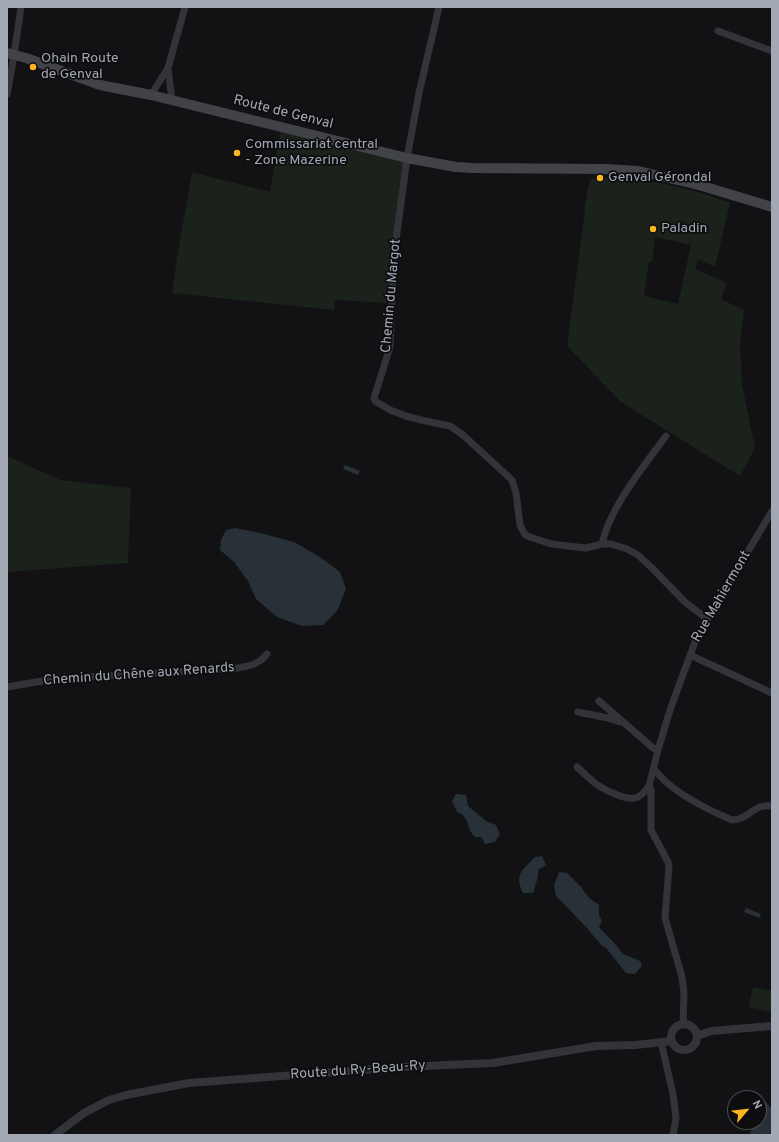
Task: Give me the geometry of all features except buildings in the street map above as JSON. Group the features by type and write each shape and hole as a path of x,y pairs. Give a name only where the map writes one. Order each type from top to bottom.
{"main road":[{"name":"Route de Genval","path":"10,54 90,82 172,100 407,158 456,167 473,168 605,169 638,171 662,176 772,207"}],"street":[{"path":"7,94 12,68 10,54 16,46 21,7"},
{"path":"151,95 168,68 186,7"},
{"path":"407,158 419,93 439,7"},
{"path":"718,31 772,51"},
{"path":"168,68 172,100"},
{"name":"Chemin du Margot","path":"407,158 394,255 390,347 374,398 375,401 390,410 406,416 450,426 463,435 512,480 516,493 520,525 524,533 528,536 551,544 586,548 602,544"},
{"path":"666,436 628,489 606,529 602,544 618,546 638,555 685,602 707,619"},
{"name":"Rue Mahiermont","path":"683,1025 684,993 682,977 665,918 669,867 668,862 651,830 651,790 649,786 658,750 679,683 695,642 707,619 770,518 772,511"},
{"name":"Chemin du Chêne aux Renards","path":"7,687 48,680 247,667 264,659 267,654"},
{"path":"690,655 772,693"},
{"path":"598,701 653,748 658,750"},
{"path":"578,712 608,718 624,724"},
{"path":"577,767 598,786 626,798 633,799 638,797 649,786"},
{"path":"654,769 672,788 732,820 739,820 760,806 772,806"},
{"path":"683,1025 692,1028 697,1036 695,1044 689,1049 680,1050 676,1048 671,1037 674,1030 683,1025"},
{"path":"697,1036 711,1031 772,1026"},
{"name":"Route du Ry-Beau-Ry","path":"55,1135 84,1113 109,1100 189,1083 397,1067 493,1063 596,1046 635,1045 672,1041"},
{"path":"661,1042 673,1094 676,1118 673,1135"}],"shaded area":[{"path":"280,132 407,161 395,260 387,303 335,300 334,310 172,293 192,172 270,192"},
{"path":"617,177 661,183 705,194 730,203 715,267 698,259 695,269 727,283 721,299 744,310 740,344 742,384 755,448 740,476 621,402 567,346 584,209 590,179","holes":["655,237 691,245 678,304 644,296 649,262 652,262"]},
{"path":"7,456 60,480 131,488 128,563 7,572"},
{"path":"345,465 360,471 358,475 343,469"},
{"path":"235,528 294,542 320,557 340,572 346,589 337,611 323,625 302,626 277,617 256,599 248,581 234,562 220,550 221,540 226,530"},
{"path":"456,794 466,795 468,806 486,821 496,825 500,834 495,842 485,844 481,837 475,837 470,831 467,821 463,815 457,812 452,801"},
{"path":"542,856 546,865 538,870 538,877 533,893 523,893 519,881 521,873 535,857"},
{"path":"559,872 567,873 581,887 589,898 599,905 599,915 602,921 599,927 623,954 640,961 642,966 635,974 626,973 606,948 602,946 556,896 554,885"},
{"path":"746,908 761,914 759,918 744,912"},
{"path":"753,987 772,991 772,1012 749,1007"},
{"path":"767,1104 772,1109 772,1135 749,1135 751,1130 767,1130"}],"place":[{"name":"Ohain Route de Genval","path":"33,67"},
{"name":"Commissariat central - Zone Mazerine","path":"237,153"},
{"name":"Genval Gérondal","path":"600,178"},
{"name":"Paladin","path":"653,229"}]}
